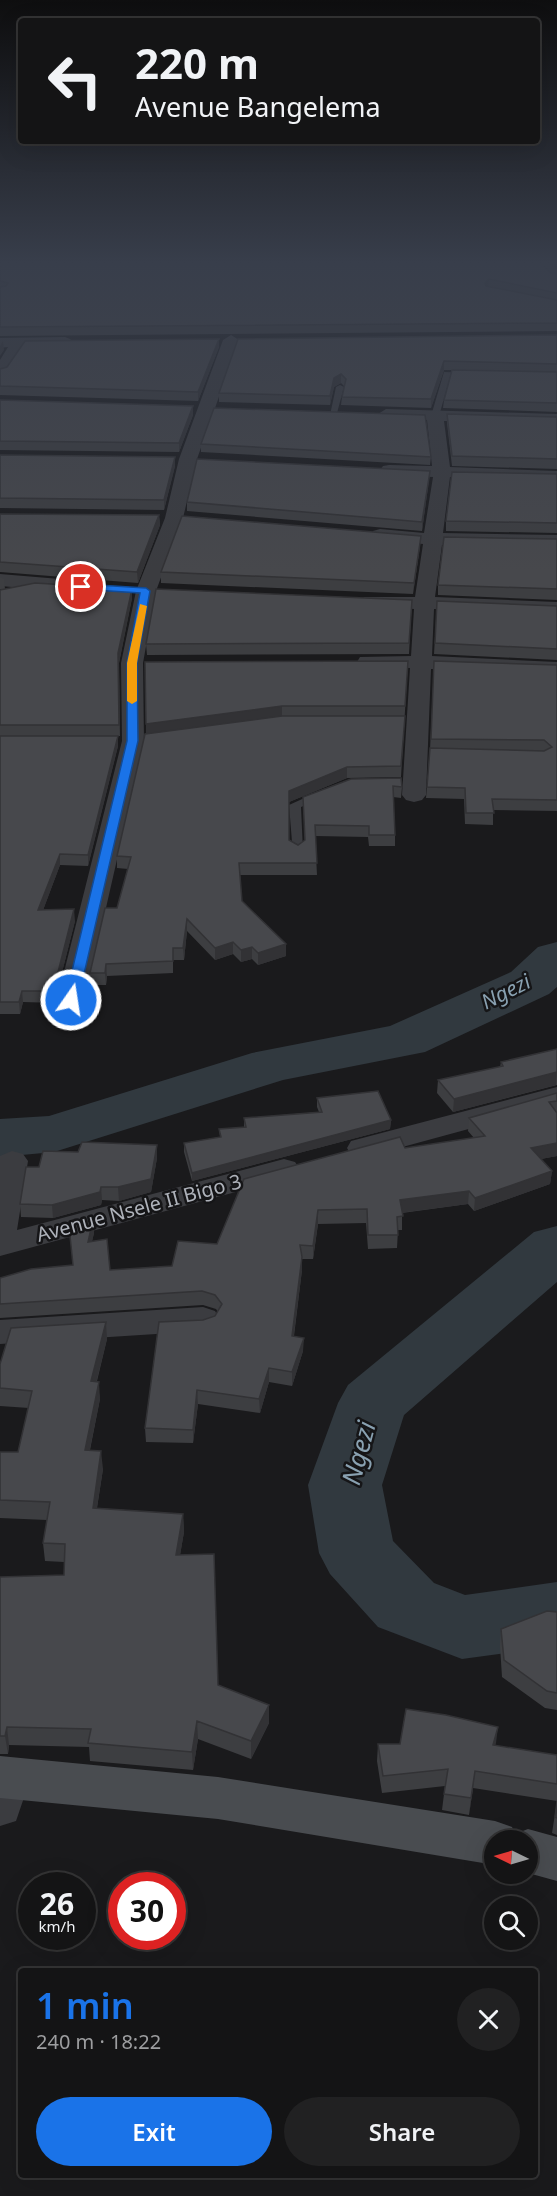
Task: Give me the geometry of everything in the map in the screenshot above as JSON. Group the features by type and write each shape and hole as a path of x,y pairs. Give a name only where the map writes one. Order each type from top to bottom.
{"street":[{"path":"71,1000 133,741 132,663 146,591 174,518 182,459 200,408 219,366"},
{"path":"200,408 229,409"},
{"path":"327,412 557,419"},
{"path":"411,787 422,755 412,721 420,662 424,604 442,473 435,416"},
{"path":"182,459 211,460"},
{"path":"373,469 557,476"},
{"path":"150,518 197,520"},
{"path":"361,533 432,539 557,541"},
{"path":"0,580 87,587"},
{"path":"122,590 169,592"},
{"path":"354,600 557,608"},
{"path":"348,662 420,662 557,668"},
{"path":"132,663 156,663"},
{"name":"Avenue Nsele II Bigo 3","path":"0,1245 557,1096"},
{"path":"0,1237 12,1161"},
{"path":"0,1332 203,1319"},
{"path":"3,1787 218,1797 484,1841"},
{"path":"538,1854 557,1859"}],"lane":[{"path":"435,416 447,374 478,375"},
{"path":"327,412 340,387"},
{"path":"297,851 295,805 338,788"}],"building":[{"path":"208,366 198,392 0,386 0,369 7,367"},
{"path":"228,366 442,366 431,399 342,397 346,379 341,374 334,378 330,396 219,393"},
{"path":"452,370 557,372 557,403 444,400"},
{"path":"0,400 193,406 179,443 0,441"},
{"path":"214,408 425,415 431,457 201,444"},
{"path":"447,414 557,417 557,459 452,456"},
{"path":"0,455 175,457 164,500 0,498"},
{"path":"197,459 430,471 422,522 187,502"},
{"path":"452,472 557,474 557,523 446,521"},
{"path":"0,514 159,515 137,572 0,562"},
{"path":"182,516 421,536 414,583 161,572"},
{"path":"444,537 557,539 557,589 438,585"},
{"path":"35,583 132,589 118,653 119,725 0,725 0,590"},
{"path":"156,589 412,600 409,643 146,644"},
{"path":"437,601 557,606 557,649 435,643"},
{"path":"408,661 405,706 282,706 146,724 145,662"},
{"path":"434,661 557,665 557,800 492,799 494,813 466,813 465,788 427,787 430,748 544,751 552,747 544,740 431,739"},
{"path":"282,716 405,716 401,766 347,767 289,791 289,840 298,845 305,840 303,797 351,779 401,778 402,787 393,786 395,835 369,835 369,826 315,825 317,863 239,863 242,901 286,944 258,953 252,947 241,950 233,942 215,948 187,919 183,948 173,948 173,961 106,964 105,973 90,973 105,908 117,908 131,857 117,856 145,734"},
{"path":"0,736 118,736 88,855 60,854 38,910 74,909 55,991 22,991 19,1002 0,1002"},
{"path":"557,1049 557,1072 454,1099 438,1080 503,1066 501,1062"},
{"path":"378,1091 391,1120 192,1173 184,1143 221,1137 219,1129 246,1127 244,1118 322,1112 317,1098"},
{"path":"557,1093 557,1101 549,1102 557,1113 557,1143 531,1148 552,1171 475,1198 469,1191 400,1200 403,1216 397,1217 398,1235 368,1235 367,1209 318,1210 313,1246 300,1245 302,1257 292,1336 304,1338 292,1372 269,1368 259,1399 197,1390 193,1430 145,1428 159,1322 203,1320 215,1316 222,1304 215,1295 202,1291 0,1304 0,1278 31,1269 73,1265 69,1226 93,1220 88,1242 107,1239 110,1270 172,1266 178,1241 217,1244 244,1179 400,1137 405,1148 485,1136 469,1118"},
{"path":"82,1142 157,1145 151,1179 118,1187 101,1187 100,1192 52,1205 20,1204 26,1167 39,1167 43,1151 78,1152"},
{"path":"106,1322 91,1381 99,1382 85,1450 101,1451 93,1508 183,1514 176,1555 214,1554 218,1685 269,1705 251,1741 197,1721 192,1752 88,1743 91,1729 7,1727 5,1736 0,1736 0,1577 64,1575 65,1544 43,1543 50,1502 0,1500 0,1452 18,1452 32,1391 0,1388 0,1364 11,1328"},
{"path":"547,1611 557,1612 557,1693 547,1691 504,1660 501,1629"},
{"path":"406,1709 498,1727 493,1745 557,1755 557,1784 475,1771 471,1798 444,1794 448,1769 383,1776 378,1744 400,1744"}],"waterway":[{"name":"Ngezi","path":"0,1138 54,1134 272,1065 405,1040 530,983 557,958"},
{"name":"Ngezi","path":"557,1247 373,1403 345,1485 357,1553 406,1605 462,1627 557,1614"}],"slow traffic":[{"path":"132,701 132,663 143,606"}],"route":[{"path":"71,1000 133,741 132,663 146,591 81,587"}]}
